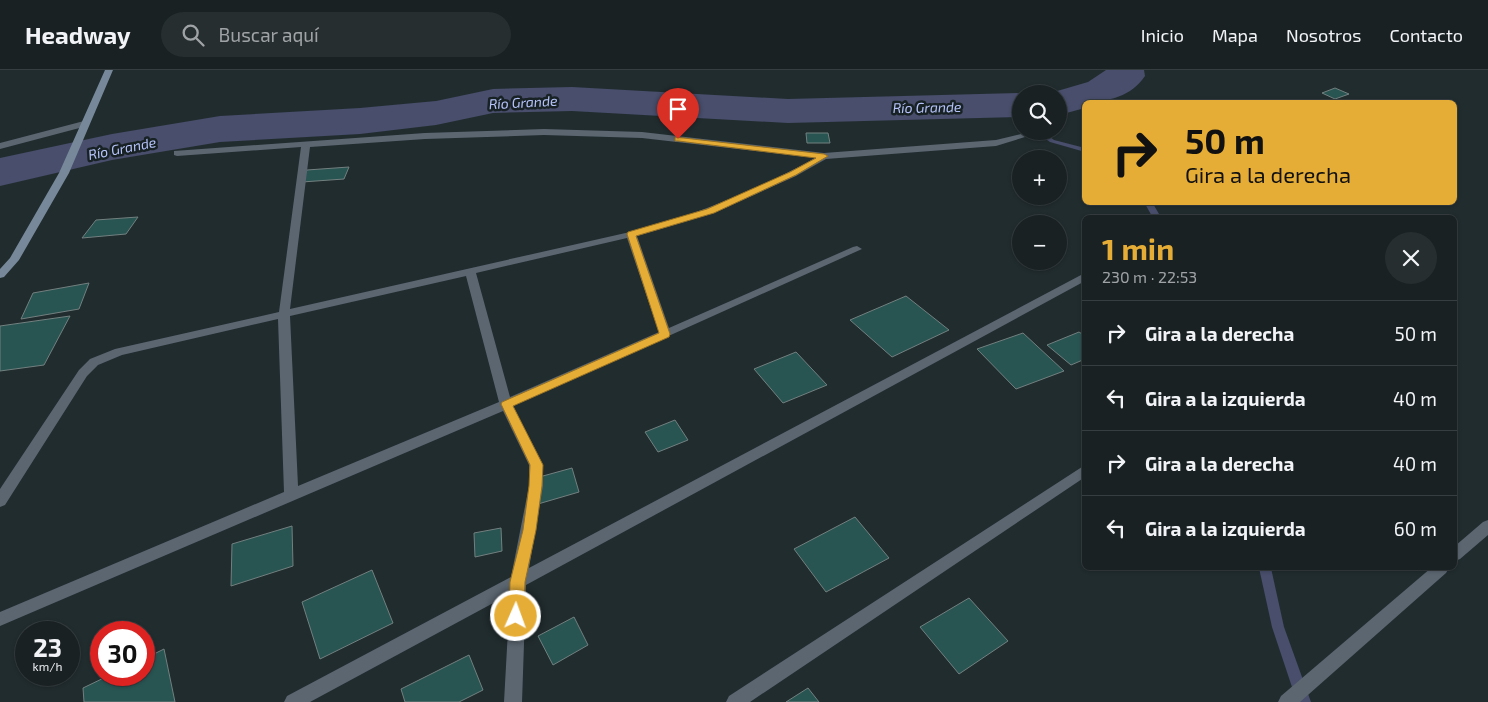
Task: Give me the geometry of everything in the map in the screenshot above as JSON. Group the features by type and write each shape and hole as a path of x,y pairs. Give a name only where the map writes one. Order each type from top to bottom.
{"street":[{"path":"0,275 14,260 64,173 83,124 109,70"},
{"path":"0,146 83,124"},
{"path":"177,154 425,136 544,132 642,135 824,156 996,143 1012,139"},
{"path":"291,496 284,314 306,144"},
{"path":"0,501 83,373 94,362 118,352 631,234 711,211 793,174 824,156"},
{"path":"631,234 665,334"},
{"path":"0,619 506,404 857,249"},
{"path":"470,271 506,404 536,465 536,486 518,582 513,702"},
{"path":"293,702 1082,279"},
{"path":"735,702 1082,472"},
{"path":"1457,553 1488,526"},
{"path":"1287,702 1439,570"}],"building":[{"path":"1335,88 1349,94 1335,99 1322,93"},
{"path":"806,133 828,133 830,143 807,143"},
{"path":"349,167 344,179 302,182 307,170"},
{"path":"138,217 126,234 82,238 96,220"},
{"path":"89,283 79,309 21,319 33,293"},
{"path":"906,296 949,330 892,357 850,320"},
{"path":"70,316 44,365 0,371 0,326"},
{"path":"1079,332 1082,334 1082,360 1071,365 1047,345"},
{"path":"1023,333 1064,371 1016,389 977,349"},
{"path":"796,352 827,385 783,403 754,369"},
{"path":"675,420 688,440 658,452 645,432"},
{"path":"572,468 579,492 538,504 532,479"},
{"path":"855,517 889,558 826,592 794,549"},
{"path":"292,526 293,566 231,586 232,544"},
{"path":"501,528 502,551 475,557 474,533"},
{"path":"372,570 393,623 320,659 302,602"},
{"path":"969,598 1008,641 959,674 920,627"},
{"path":"574,617 588,645 553,665 538,636"},
{"path":"164,649 175,702 84,702 83,688 90,685 155,686 155,654"},
{"path":"469,655 483,690 459,702 405,702 401,689"},
{"path":"808,688 819,702 786,702"}],"waterway":[{"name":"Río Grande","path":"1067,101 1102,90 1126,76 1125,70"},
{"name":"Río Grande","path":"0,172 112,147 220,129 360,121 436,113 493,101 572,99 788,111 1012,105"},
{"path":"1007,105 1012,110"},
{"path":"1050,140 1082,149"},
{"path":"1150,205 1155,215"},
{"path":"1265,570 1278,627 1304,702"}],"route":[{"path":"516,616 518,582 536,486 536,465 506,404 665,334 631,234 655,229 711,211 793,174 824,156 678,139"}]}
